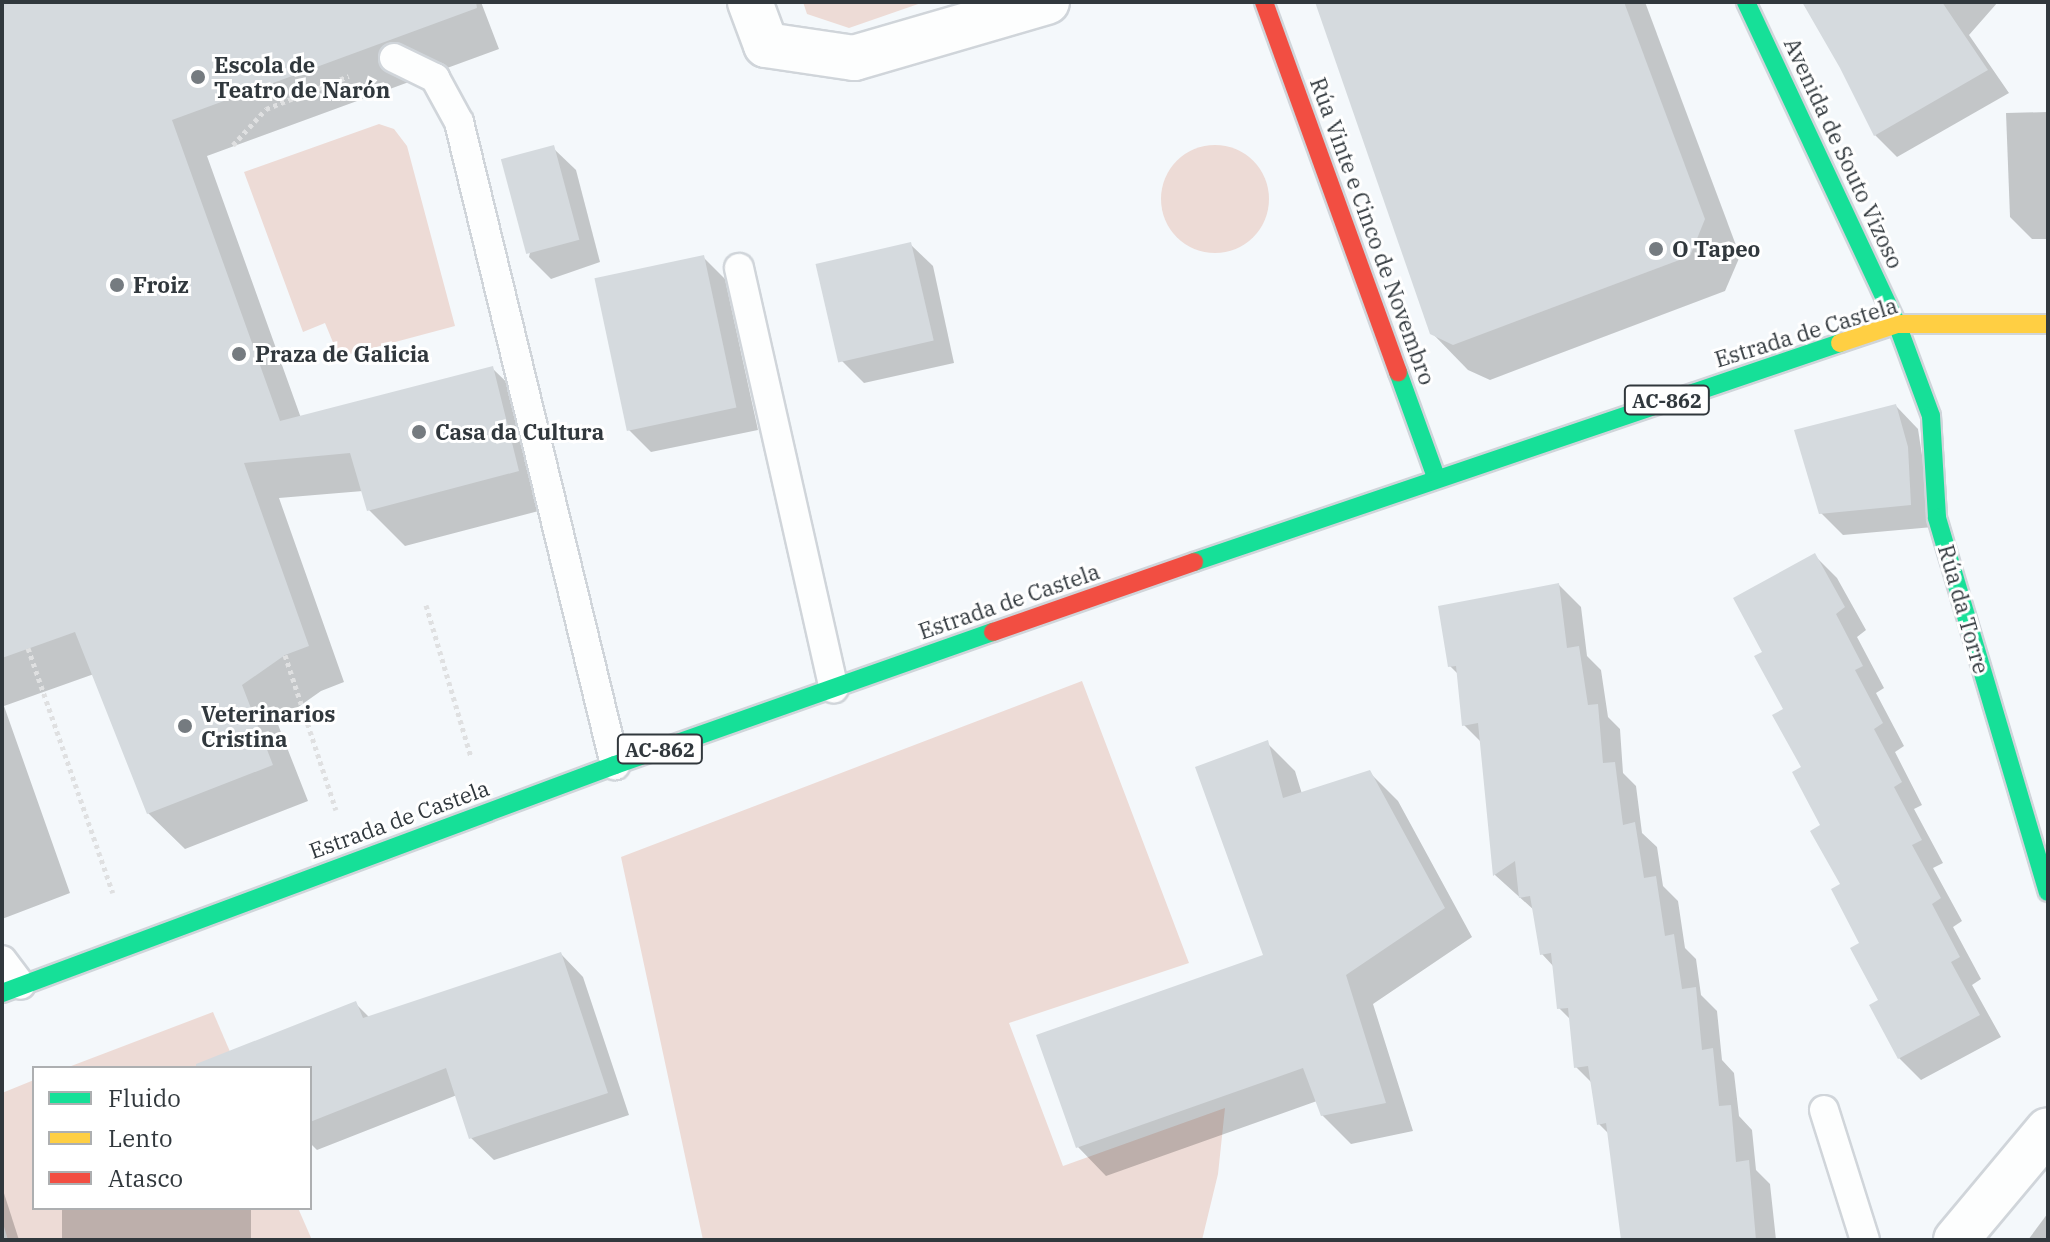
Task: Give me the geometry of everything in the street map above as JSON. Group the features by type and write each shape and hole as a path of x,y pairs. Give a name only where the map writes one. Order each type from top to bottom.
{"main road":[{"name":"Rúa Vinte e Cinco de Novembro","path":"1264,2 1436,477"},
{"name":"Avenida de Souto Vizoso","path":"1746,2 1897,324"},
{"name":"Estrada de Castela","path":"12,989 615,765 1436,477 1897,324 2048,324"},
{"name":"Rúa da Torre","path":"1897,324 1931,416 1937,518 2048,892"}],"street":[{"path":"750,2 766,45 854,58 1047,2"},
{"path":"1956,1240 2048,1130"}],"lane":[{"path":"394,58 435,78 459,122 615,765"},
{"path":"739,268 834,688"},
{"path":"2,960 12,989"},
{"path":"1824,1110 1865,1240"}],"path":[{"path":"233,145 266,109 394,58"},
{"path":"426,605 487,811"},
{"path":"28,648 131,944"},
{"path":"285,655 353,861"}],"shaded area":[{"path":"803,2 924,2 849,28 807,14"},
{"path":"379,124 394,129 407,146 455,326 339,357 325,323 303,332 244,172"},
{"path":"1215,145 1236,149 1253,161 1265,178 1269,199 1265,220 1253,237 1236,249 1215,253 1194,249 1177,237 1165,220 1161,199 1165,178 1177,161 1194,149"},
{"path":"1082,681 1189,963 1009,1023 1063,1166 1225,1108 1218,1174 1202,1240 703,1240 621,857"},
{"path":"213,1012 236,1066 71,1066"},
{"path":"32,1081 32,1210 299,1210 312,1240 8,1240 2,1220 2,1093"}],"building":[{"name":"Praza de Galicia","path":"2,2 476,2 477,8 172,120 280,421 493,366 519,471 367,511 350,453 244,463 309,646 285,655 242,685 273,765 147,814 75,632 2,658"},
{"path":"1315,2 1624,2 1705,219 1690,256 1453,345 1430,334"},
{"path":"1802,2 1942,2 1988,70 1874,136"},
{"path":"554,145 579,240 526,254 501,159"},
{"path":"911,242 934,340 838,362 816,264"},
{"path":"704,255 736,408 627,431 594,278"},
{"path":"1896,404 1908,447 1911,505 1819,514 1794,430"},
{"path":"1815,553 1845,607 1836,614 1863,666 1855,670 1883,723 1874,729 1902,782 1894,787 1922,840 1912,845 1941,898 1932,904 1960,957 1951,962 1980,1015 1898,1059 1869,1005 1878,1000 1850,948 1859,943 1831,889 1840,884 1810,831 1820,825 1792,772 1801,767 1772,715 1783,709 1754,656 1762,652 1733,598"},
{"path":"1559,583 1567,648 1579,646 1588,705 1598,704 1603,763 1615,762 1623,825 1635,822 1644,878 1656,876 1665,936 1674,934 1682,989 1696,987 1702,1050 1713,1048 1719,1106 1731,1105 1736,1162 1749,1160 1756,1240 1621,1240 1606,1123 1597,1125 1588,1066 1574,1068 1568,1008 1557,1009 1551,953 1540,955 1530,896 1519,898 1515,861 1493,876 1478,723 1462,726 1456,666 1448,667 1438,606"},
{"path":"1268,740 1283,798 1370,770 1445,908 1346,975 1386,1103 1321,1116 1303,1068 1076,1148 1036,1035 1263,955 1195,767"},
{"path":"561,952 608,1093 469,1139 446,1068 312,1121 312,1066 196,1066 356,1001 363,1018"}],"traffic: fast":[{"path":"1746,2 1897,324 1931,416 1937,518 2048,892"},
{"path":"1194,562 1840,343"},
{"path":"1398,372 1436,477"},
{"path":"2,993 615,765 993,632"}],"traffic: slow":[{"path":"1840,343 1897,324 2048,324"}],"traffic: jam":[{"path":"1264,2 1398,372"},
{"path":"993,632 1194,562"}],"place":[{"name":"Escola de Teatro de Narón","path":"198,77"},
{"name":"O Tapeo","path":"1656,249"},
{"name":"Froiz","path":"117,285"},
{"name":"Praza de Galicia","path":"239,354"},
{"name":"Casa da Cultura","path":"419,432"},
{"name":"Veterinarios Cristina","path":"185,726"}]}
